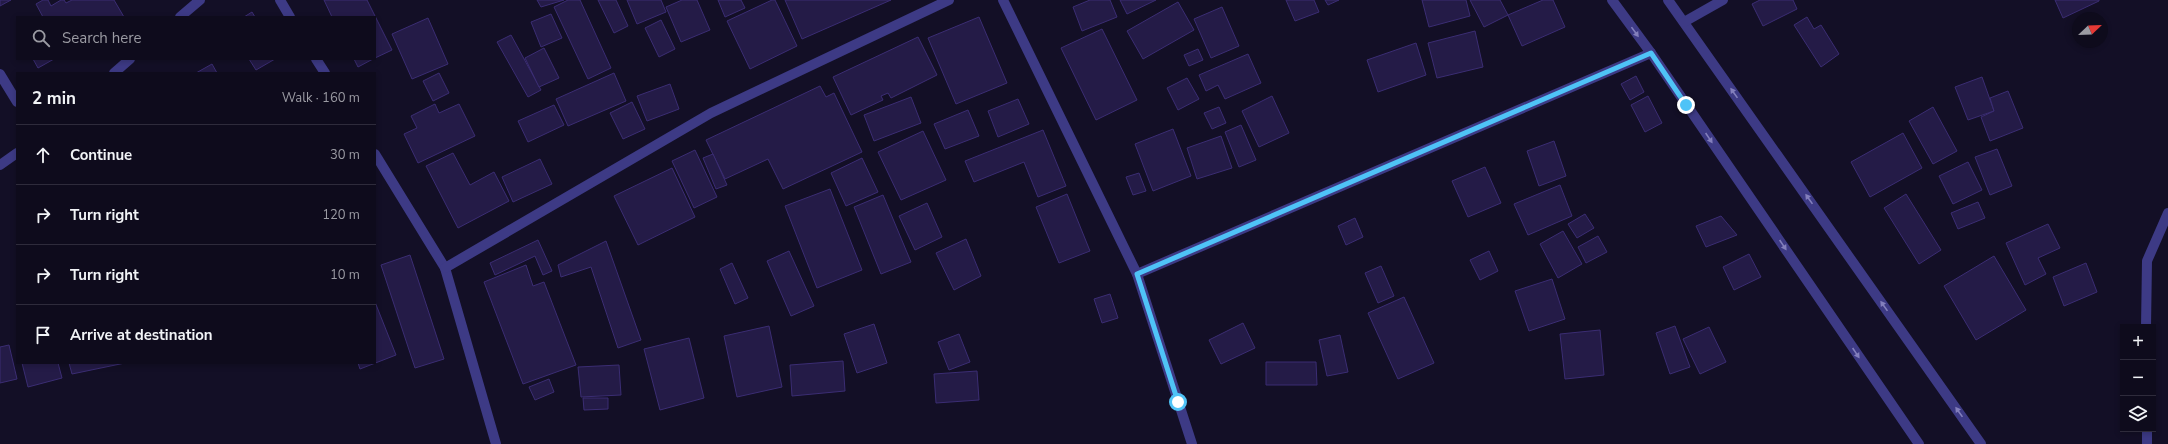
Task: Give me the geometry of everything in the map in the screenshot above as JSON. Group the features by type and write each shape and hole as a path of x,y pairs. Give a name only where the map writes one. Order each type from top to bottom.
{"street":[{"path":"181,16 200,0"},
{"path":"280,0 289,16"},
{"path":"445,268 711,113 948,0"},
{"path":"1003,0 1137,274 1192,444"},
{"path":"1612,0 1651,53 1919,444"},
{"path":"1668,0 1981,444"},
{"path":"1684,22 1723,0"},
{"path":"1137,274 1651,53"},
{"path":"115,72 129,60"},
{"path":"317,60 324,72"},
{"path":"0,74 16,100"},
{"path":"0,165 16,154"},
{"path":"376,156 445,268 496,444"},
{"path":"2146,324 2147,261 2168,213"},
{"path":"2147,432 2147,444"}],"building":[{"path":"0,0 11,0 0,6"},
{"path":"43,0 48,0 51,6 61,0 64,0 66,3 72,0 114,0 123,16 42,16 36,4"},
{"path":"324,0 367,0 375,16 332,16"},
{"path":"537,0 564,0 541,7"},
{"path":"568,0 580,0 611,68 588,79 554,7"},
{"path":"598,0 616,0 628,26 614,33"},
{"path":"627,0 661,0 666,12 637,24"},
{"path":"682,0 697,0 710,30 681,42 666,7"},
{"path":"718,0 741,0 745,8 725,17"},
{"path":"772,0 775,0 797,46 750,69 727,21"},
{"path":"785,0 891,0 802,39"},
{"path":"1090,0 1110,0 1117,17 1082,31 1073,7"},
{"path":"1120,0 1156,0 1127,14"},
{"path":"1286,0 1314,0 1319,12 1295,21"},
{"path":"1325,0 1339,0 1328,5"},
{"path":"1422,0 1466,0 1470,16 1429,27"},
{"path":"1470,0 1500,0 1508,15 1484,27"},
{"path":"1543,0 1553,0 1565,27 1522,46 1508,15"},
{"path":"1760,0 1793,0 1797,9 1763,26 1752,4"},
{"path":"2055,0 2099,0 2076,12 2072,12 2072,14 2063,18"},
{"path":"1178,2 1194,30 1143,59 1127,31"},
{"path":"1222,7 1239,46 1211,58 1194,19"},
{"path":"252,12 254,16 246,16"},
{"path":"551,14 562,38 541,47 531,22"},
{"path":"979,17 1007,83 956,104 928,38"},
{"path":"1807,17 1814,29 1821,25 1839,54 1821,67 1794,25"},
{"path":"376,18 392,50 376,58"},
{"path":"428,18 448,64 412,79 392,34"},
{"path":"661,20 675,49 659,57 645,28"},
{"path":"1102,29 1137,100 1096,120 1061,48"},
{"path":"1475,31 1483,67 1437,78 1428,43"},
{"path":"511,35 541,90 528,97 497,42"},
{"path":"918,37 937,75 891,98 888,93 881,96 883,100 851,115 833,77"},
{"path":"1416,43 1426,75 1378,92 1367,60"},
{"path":"544,48 559,78 539,87 525,58"},
{"path":"1198,49 1203,60 1189,66 1184,55"},
{"path":"1248,54 1261,83 1225,99 1218,85 1206,91 1199,75"},
{"path":"34,60 52,60 38,68"},
{"path":"250,60 273,60 256,70"},
{"path":"354,60 371,60 358,67"},
{"path":"212,64 216,72 198,72"},
{"path":"439,73 449,93 433,101 423,81"},
{"path":"614,73 626,101 568,126 556,99"},
{"path":"1636,76 1644,92 1630,100 1621,84"},
{"path":"1982,77 1994,111 1968,120 1955,87"},
{"path":"1187,78 1199,99 1178,110 1167,88"},
{"path":"670,84 679,109 647,121 637,96"},
{"path":"820,86 826,97 834,93 862,152 783,189 768,159 725,179 706,140"},
{"path":"2008,91 2023,128 1990,141 1981,117 1994,111 1990,98"},
{"path":"1272,96 1289,133 1259,147 1242,111"},
{"path":"1648,96 1662,123 1645,132 1631,105"},
{"path":"911,97 921,123 874,141 864,115"},
{"path":"1018,99 1029,124 998,137 988,111"},
{"path":"632,102 645,129 623,139 610,113"},
{"path":"435,104 439,113 459,104 475,136 418,163 404,134 417,128 411,116"},
{"path":"554,105 564,125 528,142 518,121"},
{"path":"1219,107 1226,123 1212,129 1204,113"},
{"path":"1933,107 1957,151 1933,164 1909,121"},
{"path":"968,110 979,136 945,149 934,124"},
{"path":"1241,125 1256,160 1239,167 1225,132"},
{"path":"1173,129 1191,176 1153,191 1135,144"},
{"path":"1043,130 1066,186 1038,197 1024,162 974,182 965,161"},
{"path":"923,131 946,180 901,200 878,152"},
{"path":"1903,133 1922,168 1870,197 1851,162"},
{"path":"1221,136 1232,168 1197,179 1187,148"},
{"path":"1554,141 1566,176 1539,186 1527,151"},
{"path":"1997,149 2012,186 1990,195 1975,157"},
{"path":"695,150 717,197 694,208 672,161"},
{"path":"453,153 470,185 494,172 509,201 458,228 426,166"},
{"path":"713,154 727,185 716,189 703,158"},
{"path":"862,158 878,192 846,206 831,173"},
{"path":"540,159 552,184 513,202 502,177"},
{"path":"1968,162 1982,190 1953,204 1939,176"},
{"path":"1485,167 1501,203 1468,217 1452,181"},
{"path":"672,168 695,217 638,245 614,196"},
{"path":"1139,173 1146,191 1133,195 1126,177"},
{"path":"1560,185 1572,216 1528,235 1514,204"},
{"path":"830,189 862,270 817,288 785,206"},
{"path":"1067,194 1090,251 1059,263 1036,207"},
{"path":"1906,194 1941,250 1919,264 1884,208"},
{"path":"883,195 911,262 881,274 854,207"},
{"path":"1978,202 1985,218 1958,229 1951,213"},
{"path":"927,203 942,237 915,250 899,216"},
{"path":"1585,214 1594,228 1577,238 1568,224"},
{"path":"1721,216 1737,235 1706,247 1696,226"},
{"path":"1355,218 1363,237 1346,245 1338,226"},
{"path":"2048,224 2060,248 2038,258 2046,274 2025,285 2006,243"},
{"path":"1563,231 1582,264 1558,278 1540,244"},
{"path":"1598,236 1607,252 1586,263 1578,247"},
{"path":"966,239 981,276 954,290 936,253"},
{"path":"538,240 552,271 543,275 535,256 495,275 490,263"},
{"path":"606,241 641,340 618,348 591,267 561,277 558,265"},
{"path":"789,251 814,306 791,316 767,261"},
{"path":"1489,251 1498,271 1480,280 1470,260"},
{"path":"1749,254 1761,277 1734,290 1723,267"},
{"path":"410,255 444,359 415,368 381,265"},
{"path":"1994,256 2026,310 1976,340 1944,286"},
{"path":"732,263 748,298 735,304 720,269"},
{"path":"2086,263 2097,292 2064,306 2053,277"},
{"path":"526,265 533,286 544,282 576,365 523,384 484,282"},
{"path":"1381,266 1394,296 1378,303 1365,273"},
{"path":"1552,279 1565,319 1529,331 1515,291"},
{"path":"1110,294 1118,318 1102,323 1094,299"},
{"path":"1404,297 1434,363 1398,379 1368,313"},
{"path":"376,305 396,355 376,363"},
{"path":"1243,323 1255,348 1221,364 1209,340"},
{"path":"874,324 887,363 857,373 844,334"},
{"path":"769,326 782,387 737,397 724,336"},
{"path":"1675,326 1690,367 1670,374 1656,333"},
{"path":"1709,327 1726,362 1700,374 1683,339"},
{"path":"1600,330 1604,375 1565,379 1560,334"},
{"path":"959,334 970,362 949,370 938,342"},
{"path":"1340,335 1348,372 1327,376 1319,340"},
{"path":"689,338 704,398 660,410 644,349"},
{"path":"9,345 17,379 0,383 0,347"},
{"path":"843,361 845,391 792,396 790,365"},
{"path":"1266,362 1316,362 1317,385 1266,385"},
{"path":"22,364 58,364 62,378 28,387"},
{"path":"69,364 120,364 72,374"},
{"path":"358,364 373,364 360,369"},
{"path":"619,365 621,395 581,397 578,367"},
{"path":"977,371 979,400 936,403 934,374"},
{"path":"549,379 554,392 535,400 529,387"},
{"path":"583,398 608,398 608,409 584,410"}],"route":[{"path":"1178,402 1137,274 1651,53 1686,105"}]}
